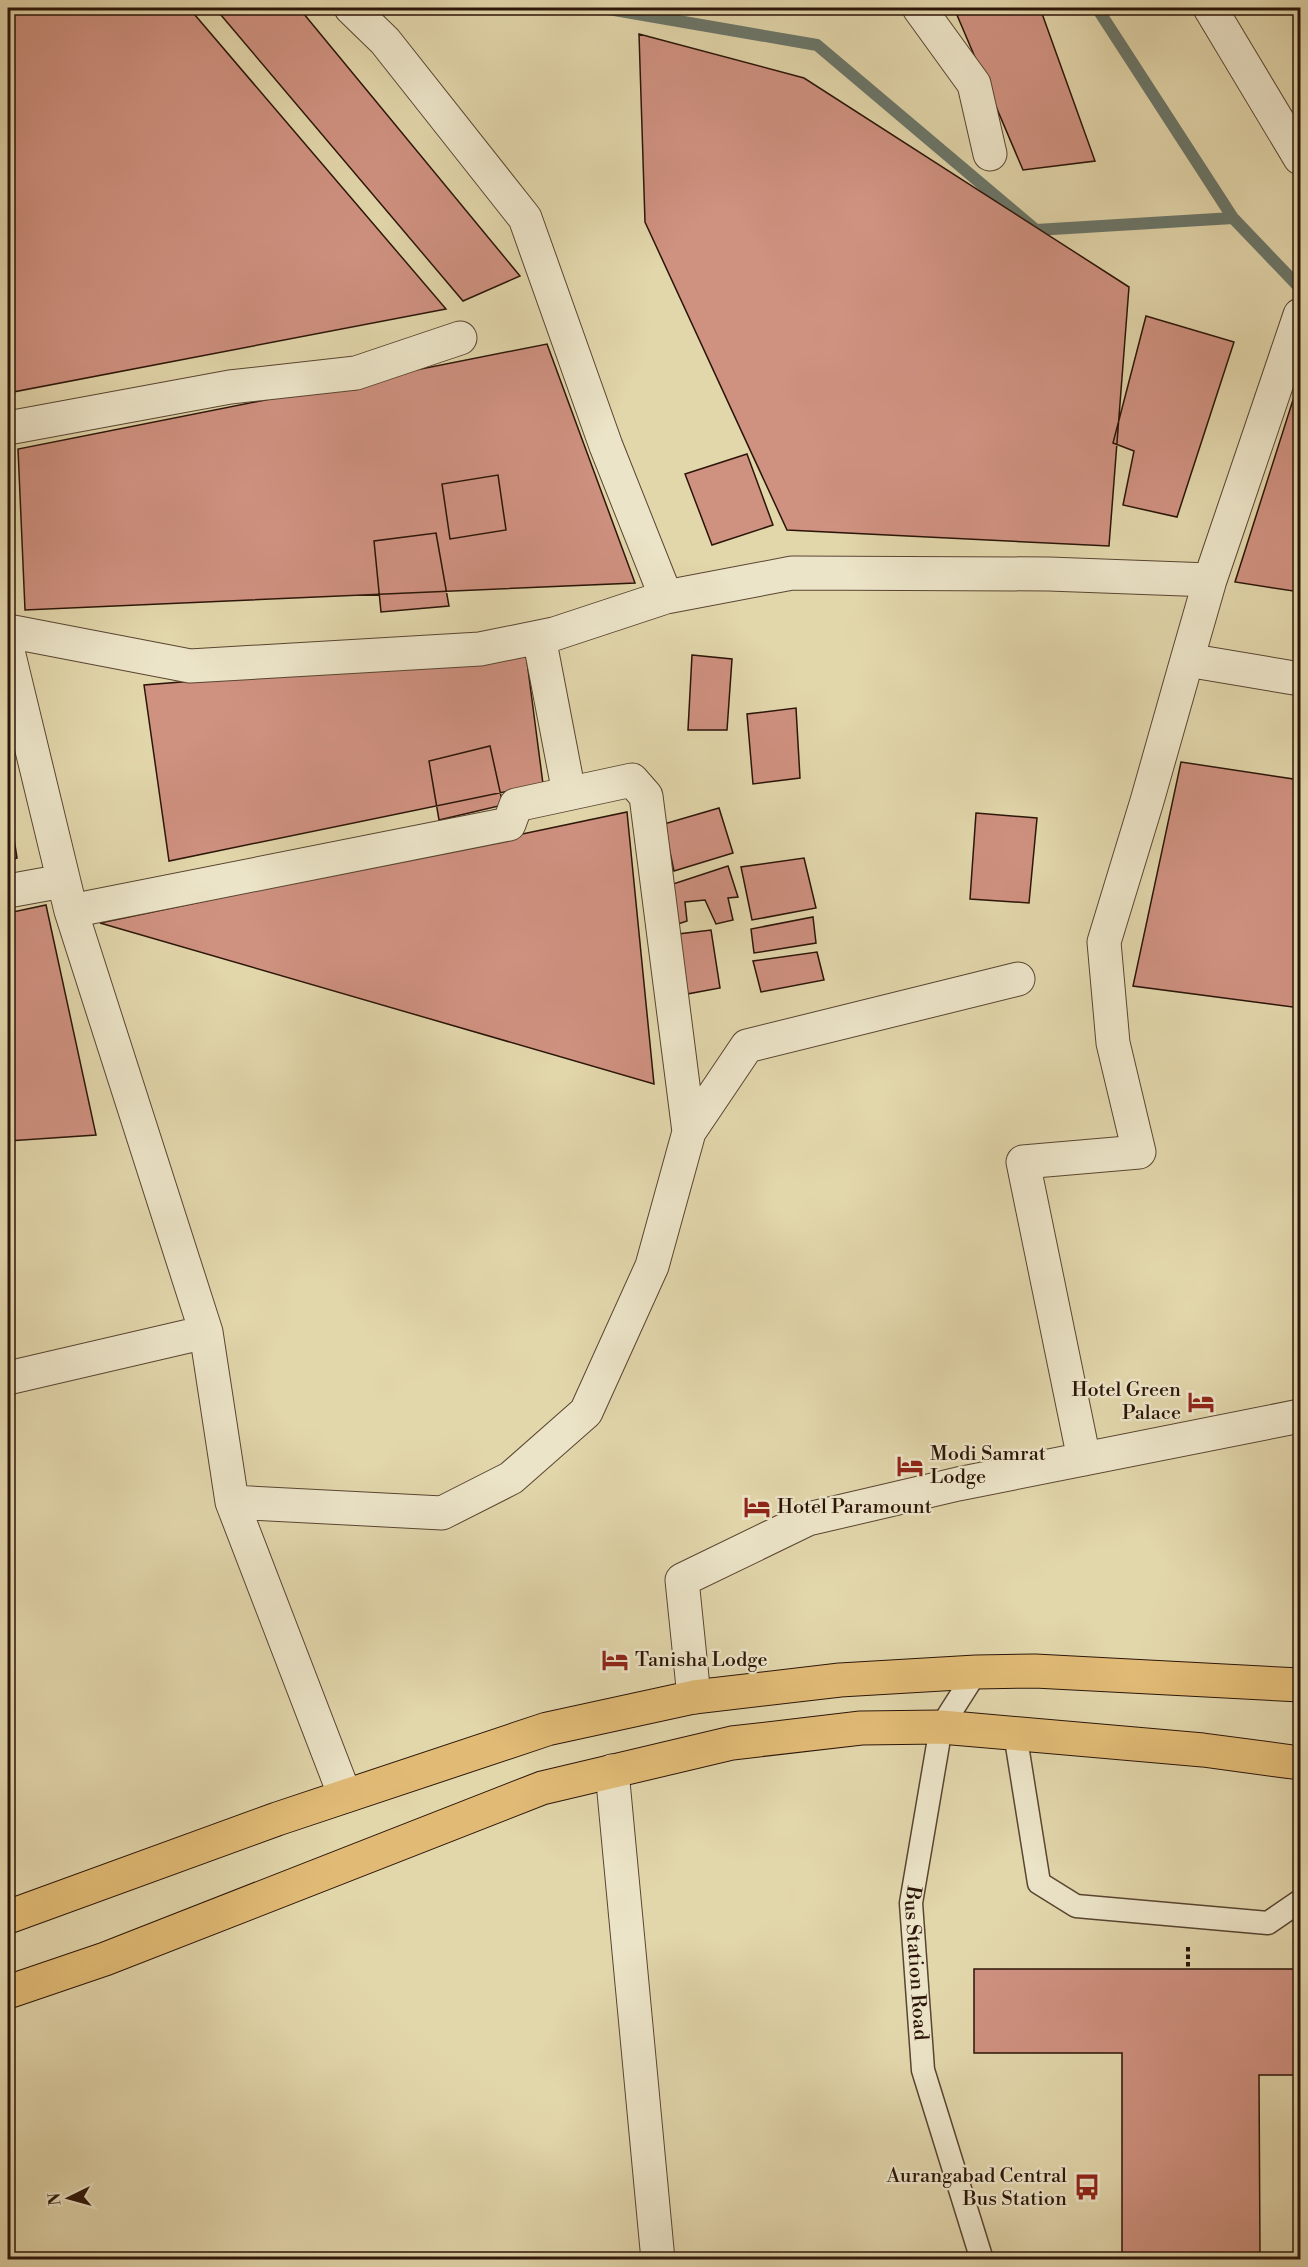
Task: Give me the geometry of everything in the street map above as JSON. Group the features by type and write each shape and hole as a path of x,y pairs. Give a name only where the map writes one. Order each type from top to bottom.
{"main road":[{"path":"8,1917 345,1796 547,1729 694,1697 840,1680 976,1671 1035,1671 1300,1685"},
{"path":"8,1992 105,1959 542,1788 732,1743 861,1728 941,1727 1203,1750 1300,1763"}],"street":[{"path":"351,8 385,41 525,218 606,446 666,597"},
{"path":"919,8 974,84 990,154"},
{"path":"1210,8 1300,158"},
{"path":"1084,1459 1023,1162 1139,1152 1113,1043 1104,942 1210,580 1300,316"},
{"path":"8,428 230,387 356,373 460,338"},
{"path":"8,631 190,666 480,649 540,637 666,597 792,573 1048,574 1210,580"},
{"path":"540,637 569,793"},
{"path":"8,651 67,896 206,1332 232,1502 345,1796"},
{"path":"1187,660 1300,679"},
{"path":"8,891 67,896 509,824 516,805 632,780 646,796 689,1132"},
{"path":"232,1502 442,1513 511,1478 586,1412 652,1266 689,1132 747,1046 1018,979"},
{"path":"8,1378 206,1332"},
{"path":"694,1697 682,1580 807,1520 958,1484 1300,1416"},
{"path":"612,1771 658,2259"}],"lane":[{"name":"Bus Station Road","path":"976,1671 941,1727 911,1902 923,2070 982,2259"},
{"path":"1015,1733 1039,1883 1076,1906 1268,1923 1300,1901"}],"building":[{"path":"8,8 189,8 446,309 13,392 8,367"},
{"path":"215,8 299,8 520,276 463,301"},
{"path":"954,8 1040,8 1095,161 1023,170"},
{"path":"639,34 804,78 1129,287 1109,546 787,530 645,222"},
{"path":"1146,316 1234,342 1177,517 1123,505 1134,451 1113,443"},
{"path":"547,344 635,583 25,610 18,449"},
{"path":"1300,378 1300,592 1235,582"},
{"path":"747,454 773,525 712,545 685,474"},
{"path":"498,475 506,530 450,539 442,484"},
{"path":"436,533 449,606 381,612 374,541"},
{"path":"526,654 543,784 169,861 144,685"},
{"path":"692,655 732,659 727,730 688,730"},
{"path":"796,708 800,778 753,784 747,714"},
{"path":"490,746 503,805 439,820 429,761"},
{"path":"1181,762 1300,780 1300,1008 1133,986"},
{"path":"8,800 17,858 8,861"},
{"path":"719,808 733,853 674,871 664,824"},
{"path":"627,812 654,1084 100,923"},
{"path":"976,813 1037,818 1029,903 970,899"},
{"path":"804,858 816,908 752,920 741,867"},
{"path":"728,866 738,897 728,898 733,920 716,924 705,900 685,902 687,921 675,925 667,886"},
{"path":"46,905 96,1135 8,1141 8,913"},
{"path":"813,917 816,943 754,953 751,929"},
{"path":"711,930 720,988 687,994 678,934"},
{"path":"817,952 824,980 761,992 753,961"},
{"path":"974,1969 1300,1969 1300,2075 1259,2075 1260,2256 1122,2256 1122,2053 974,2053"}],"waterway":[{"path":"603,8 817,45 1036,230 1233,218 1300,288"},
{"path":"1097,8 1233,218"}],"place":[{"name":"Hotel Green Palace","path":"1201,1402"},
{"name":"Modi Samrat Lodge","path":"910,1466"},
{"name":"Hotel Paramount","path":"757,1507"},
{"name":"Tanisha Lodge","path":"615,1660"},
{"name":"Aurangabad Central Bus Station","path":"1087,2187"}]}
